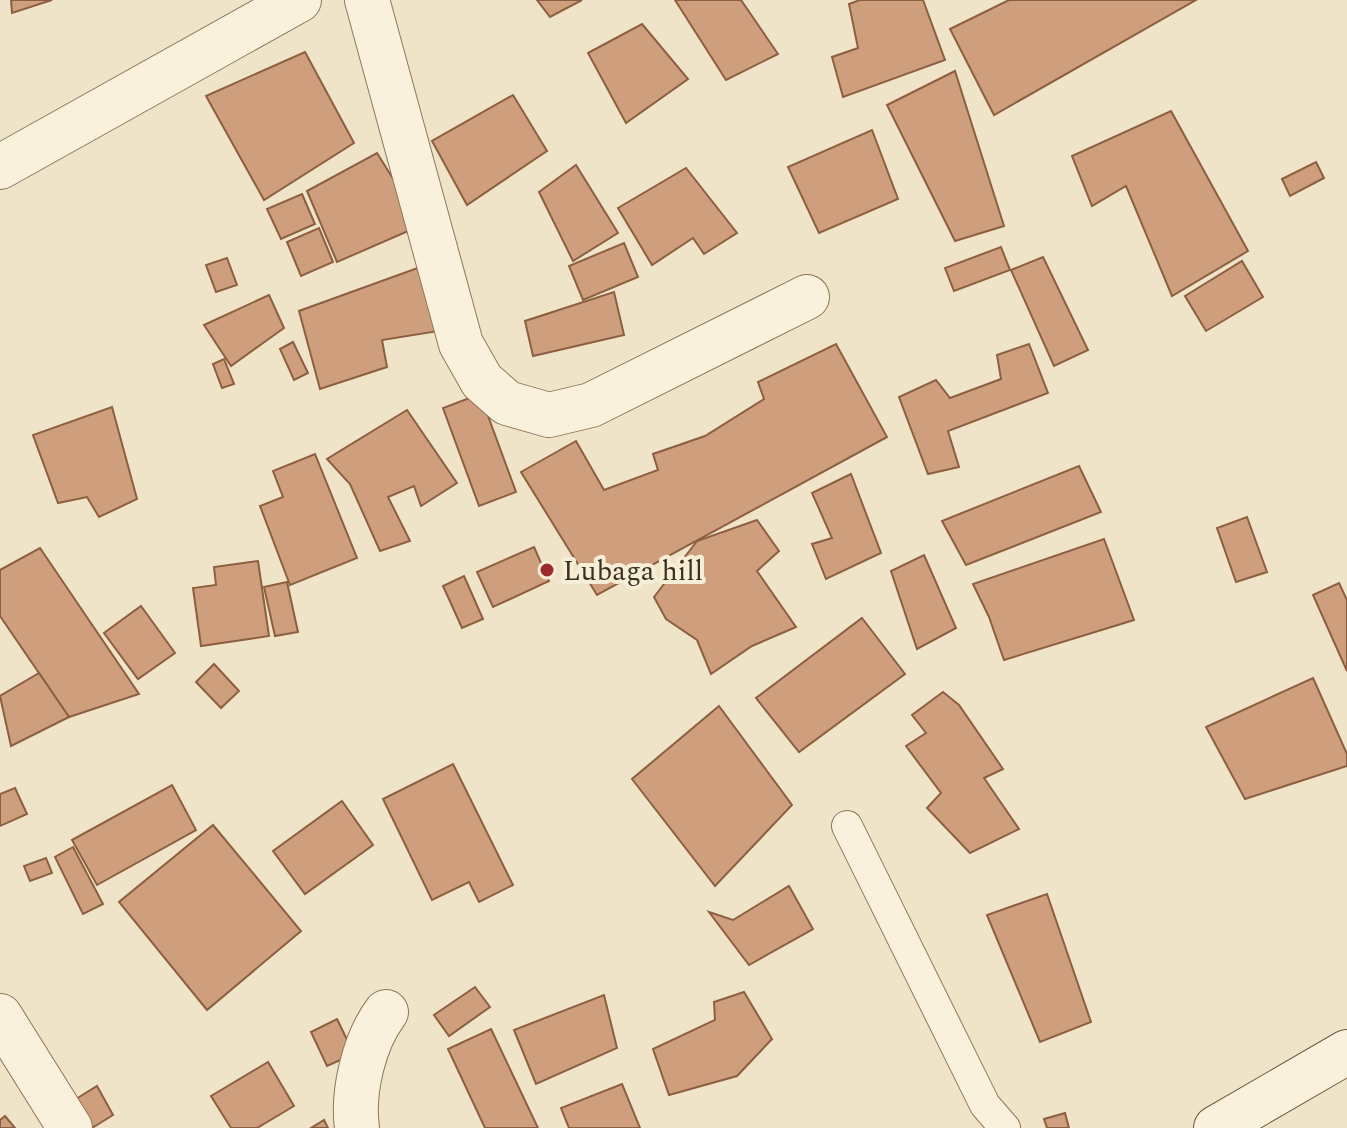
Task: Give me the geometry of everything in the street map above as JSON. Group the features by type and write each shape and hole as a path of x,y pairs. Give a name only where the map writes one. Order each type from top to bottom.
{"street":[{"path":"0,167 299,0"},
{"path":"367,0 461,344 482,381 507,403 549,415 591,405 807,297"},
{"path":"357,1128 355,1109 365,1063 375,1026 386,1012"},
{"path":"0,1016 70,1128"},
{"path":"1216,1128 1347,1052"}],"lane":[{"path":"847,826 985,1105 1005,1128"}],"building":[{"path":"11,0 52,0 12,13"},
{"path":"537,0 582,0 550,17"},
{"path":"675,0 741,0 778,54 726,80"},
{"path":"860,0 923,0 945,60 843,97 832,57 858,48 849,4"},
{"path":"1009,0 1196,0 994,115 950,29"},
{"path":"642,24 688,79 626,123 588,53"},
{"path":"305,52 354,143 264,200 206,96"},
{"path":"955,71 1004,226 955,241 887,105"},
{"path":"513,95 547,151 467,205 432,141"},
{"path":"1171,111 1248,251 1172,296 1126,186 1092,206 1072,156"},
{"path":"872,130 898,199 819,233 788,167"},
{"path":"377,153 422,225 337,262 307,191"},
{"path":"1316,162 1324,178 1290,196 1282,179"},
{"path":"576,165 618,233 573,261 539,192"},
{"path":"686,168 737,233 704,254 693,238 652,265 618,208"},
{"path":"302,194 315,224 281,239 267,209"},
{"path":"319,228 333,262 301,276 287,242"},
{"path":"624,243 638,277 583,300 569,266"},
{"path":"1001,247 1010,270 954,291 945,268"},
{"path":"1043,257 1088,350 1054,366 1011,270"},
{"path":"227,258 237,285 216,292 206,265"},
{"path":"1242,261 1263,297 1206,331 1185,296"},
{"path":"434,262 451,329 382,340 387,367 320,389 299,311"},
{"path":"614,292 624,335 533,356 525,321"},
{"path":"269,295 284,328 231,366 204,325"},
{"path":"293,342 308,373 294,380 280,349"},
{"path":"836,344 887,437 597,595 521,472 576,441 604,490 658,470 653,454 705,436 764,399 758,382"},
{"path":"1029,344 1048,393 948,431 959,467 928,474 899,397 936,380 950,398 1001,379 997,355"},
{"path":"224,359 234,384 222,388 213,364"},
{"path":"480,394 516,492 479,506 443,408"},
{"path":"112,407 137,499 99,517 87,497 58,503 33,435"},
{"path":"407,410 457,483 421,506 414,486 388,497 410,541 380,551 350,484 327,459"},
{"path":"315,454 357,558 290,585 260,506 283,497 273,471"},
{"path":"1079,466 1101,512 966,565 942,521"},
{"path":"851,474 881,553 826,579 812,544 832,538 812,493"},
{"path":"1247,517 1267,572 1236,582 1217,528"},
{"path":"757,520 779,551 757,571 796,627 752,646 711,674 697,640 666,619 654,597 697,541"},
{"path":"1104,539 1134,620 1004,660 973,584"},
{"path":"534,547 549,581 493,607 477,572"},
{"path":"40,548 139,694 69,717 0,616 0,570"},
{"path":"924,555 956,628 917,649 891,571"},
{"path":"258,561 269,636 201,646 193,588 216,585 214,567"},
{"path":"464,576 483,619 462,628 443,586"},
{"path":"287,582 298,632 275,636 264,587"},
{"path":"1339,583 1347,600 1347,671 1313,595"},
{"path":"141,606 175,653 138,679 104,633"},
{"path":"862,618 905,674 799,752 756,698"},
{"path":"214,664 239,691 221,708 196,682"},
{"path":"39,673 69,717 11,746 0,696"},
{"path":"1313,678 1347,754 1347,766 1245,799 1206,727"},
{"path":"943,692 959,705 1003,769 984,778 1019,829 970,853 927,808 941,793 906,746 926,733 912,715"},
{"path":"719,706 792,805 715,886 632,779"},
{"path":"453,764 513,885 479,902 469,882 432,900 383,799"},
{"path":"172,785 196,830 97,885 72,840"},
{"path":"15,788 27,814 0,826 0,794"},
{"path":"342,801 373,845 305,894 273,851"},
{"path":"213,825 301,931 207,1010 119,902"},
{"path":"73,847 103,904 83,914 55,857"},
{"path":"46,858 52,873 30,881 24,866"},
{"path":"789,886 813,929 749,965 709,912 733,920"},
{"path":"1047,894 1091,1022 1040,1042 987,915"},
{"path":"475,987 490,1007 449,1036 434,1015"},
{"path":"744,992 772,1039 737,1076 669,1095 653,1049 715,1020 714,1002"},
{"path":"604,995 617,1048 536,1084 514,1030"},
{"path":"337,1019 354,1054 327,1066 311,1032"},
{"path":"491,1029 538,1128 485,1128 448,1049"},
{"path":"268,1062 294,1106 257,1128 231,1128 211,1096"},
{"path":"622,1084 640,1128 569,1128 561,1108"},
{"path":"97,1086 113,1115 92,1128 76,1099"},
{"path":"1065,1113 1069,1128 1047,1128 1044,1119"},
{"path":"5,1116 15,1128 0,1128 0,1120"},
{"path":"324,1120 328,1128 311,1128"}],"place":[{"name":"Lubaga hill","path":"547,570"}]}
